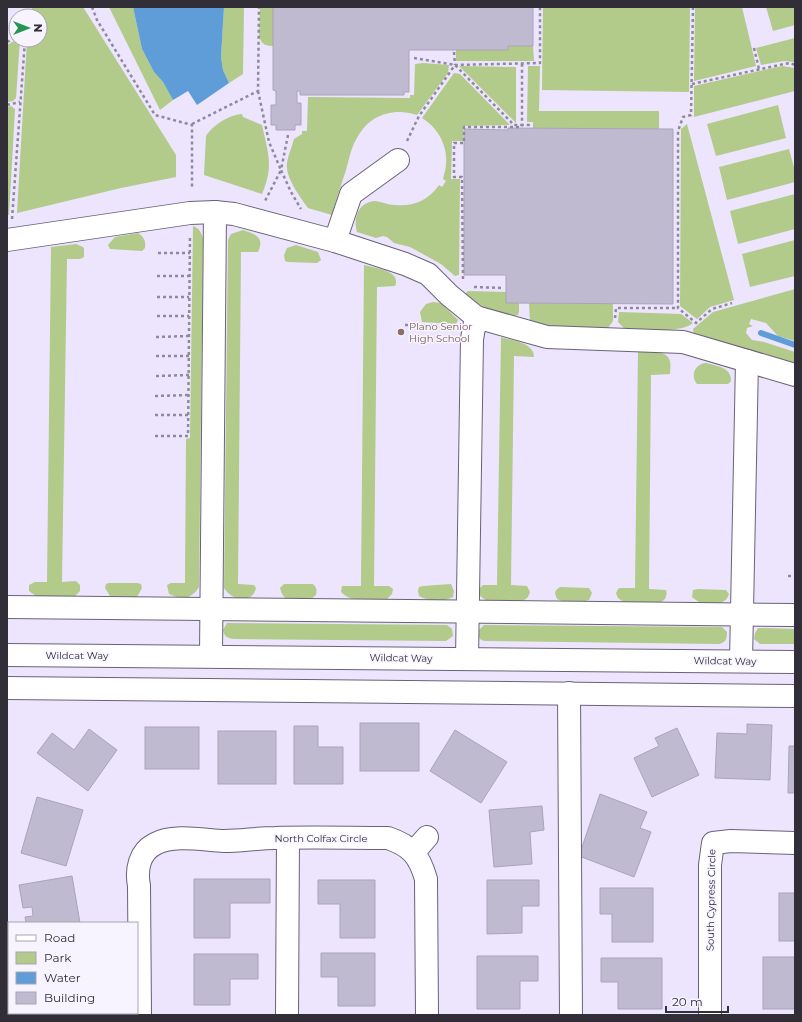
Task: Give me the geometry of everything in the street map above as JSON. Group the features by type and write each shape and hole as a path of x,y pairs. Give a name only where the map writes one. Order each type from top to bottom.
{"street":[{"path":"335,241 351,194 398,160"},
{"path":"211,656 215,212"},
{"path":"9,231 190,213 215,212 234,214 335,241 405,264 428,274 476,317 547,338 683,342 795,375"},
{"path":"467,659 472,340 476,317"},
{"path":"741,661 747,361"},
{"path":"7,607 795,615"},
{"name":"Wildcat Way","path":"7,655 795,662"},
{"path":"7,688 795,696"},
{"path":"569,694 571,1015"},
{"path":"287,1015 288,838"},
{"name":"North Colfax Circle","path":"140,1015 137,874 139,863 144,852 153,845 164,840 225,841 288,838 388,838 402,843 420,844 422,864 426,878 427,1015"},
{"name":"South Cypress Circle","path":"710,1015 710,865 712,843 731,841 795,842"}],"path":[{"path":"92,7 97,20 155,115 192,124 258,91"},
{"path":"258,7 258,91 269,142 291,192 305,215"},
{"path":"414,58 455,65 540,64 540,7"},
{"path":"678,308 678,131 684,117 691,115 693,7"},
{"path":"9,231 24,48"},
{"path":"754,48 759,69"},
{"path":"398,160 419,116 455,65 454,52"},
{"path":"522,64 522,125"},
{"path":"692,84 784,64 795,65"},
{"path":"455,65 514,125 531,125"},
{"path":"7,105 20,102"},
{"path":"192,124 192,189"},
{"path":"463,286 462,177 454,177 454,143 464,143 464,127 521,127 522,125"},
{"path":"264,203 281,170 288,135"},
{"path":"155,436 188,436 190,232"},
{"path":"158,253 190,253"},
{"path":"157,276 190,276"},
{"path":"470,287 504,288"},
{"path":"157,297 190,297"},
{"path":"615,321 616,308 678,308 696,322 712,309 732,303"},
{"path":"157,316 190,316"},
{"path":"405,325 422,325"},
{"path":"156,337 189,336"},
{"path":"156,356 189,356"},
{"path":"156,376 189,376"},
{"path":"155,396 189,395"},
{"path":"155,415 188,415"},
{"path":"788,576 795,576"}],"green space":[{"path":"83,7 176,155 176,177 121,188 17,213 27,48 48,48 48,8 32,8"},
{"path":"109,7 133,7 142,49 154,72 163,82 173,100 160,110"},
{"path":"224,7 244,7 243,74 229,83 223,70 221,57"},
{"path":"260,7 273,7 273,46 264,44 259,37"},
{"path":"543,7 690,7 689,92 542,90"},
{"path":"695,7 742,7 756,66 694,81"},
{"path":"766,7 795,7 795,25 773,31"},
{"path":"795,38 795,62 784,61 761,65 756,48"},
{"path":"7,45 8,48 19,48 16,98 13,101 7,102"},
{"path":"508,46 533,46 534,61 456,61 456,50"},
{"path":"423,63 449,65 448,73 417,115 399,112 391,113 382,115 368,124 362,130 353,145 332,215 308,208 297,193 288,174 287,163 294,139 302,134 302,131 307,131 308,97 410,98 410,95 414,95 415,64"},
{"path":"459,66 516,67 516,123"},
{"path":"528,66 540,66 539,111 659,111 659,129 533,129 533,122 527,122"},
{"path":"782,66 795,68 795,91 694,117 694,86"},
{"path":"454,73 460,74 510,125 463,126 463,141 452,141 451,179 460,179 459,275 455,276 441,264 410,247 394,243 387,237 383,236 376,238 357,232 356,227 356,217 358,212 369,202 376,201 392,205 414,204 430,195 439,185 442,187 446,181 443,179 446,168 446,157 443,143 432,126 422,118"},
{"path":"778,105 786,138 716,156 707,124"},
{"path":"11,106 15,109 9,215 7,215 7,107"},
{"path":"242,114 243,117 262,125 268,152 269,167 266,184 262,194 204,175 206,136 222,121 232,116"},
{"path":"687,124 734,300 710,307 697,319 680,306 681,129"},
{"path":"789,149 795,171 795,182 727,200 719,167"},
{"path":"795,194 795,229 738,244 730,211"},
{"path":"193,226 200,230 203,238 199,587 190,596 182,598 169,594 167,585 171,583 185,583 186,439 190,438"},
{"path":"243,230 258,237 260,243 258,252 241,252 238,584 254,585 256,588 254,593 246,599 236,598 224,588 228,240 231,234"},
{"path":"138,233 145,241 145,248 142,251 110,249 108,245 115,237"},
{"path":"795,240 795,276 750,287 742,254"},
{"path":"76,244 83,247 84,257 80,259 67,259 62,582 76,581 80,585 80,591 75,596 36,596 29,591 29,585 35,582 47,582 51,247"},
{"path":"296,245 318,252 321,260 317,263 285,261 284,255 287,248"},
{"path":"364,265 386,271 395,277 396,281 395,286 377,287 374,586 389,586 393,589 392,594 387,599 363,600 351,598 341,592 342,586 361,586"},
{"path":"795,289 795,341 778,336 766,323 751,319 749,324 753,326 747,328 746,333 752,340 764,342 795,352 795,363 694,335 693,329 713,312"},
{"path":"468,291 506,292 519,303 518,315 505,315 490,310 465,294"},
{"path":"433,302 441,303 458,320 456,324 422,322 420,312 426,304"},
{"path":"529,303 613,304 613,321 608,328 569,328 539,324 530,322"},
{"path":"619,312 681,314 693,323 679,329 670,330 624,328 618,322"},
{"path":"501,337 526,345 533,352 534,357 514,356 511,585 527,586 530,592 528,597 523,601 487,601 480,596 479,589 483,585 497,585"},
{"path":"638,352 661,353 668,357 670,361 670,374 651,375 649,589 666,590 666,598 659,603 625,603 618,598 616,593 620,588 635,588"},
{"path":"706,363 719,366 726,370 731,376 731,381 728,384 697,384 694,377 695,370 699,365"},
{"path":"137,583 141,584 142,588 137,597 110,596 105,588 106,584"},
{"path":"284,584 313,584 317,592 311,599 285,598 280,588"},
{"path":"451,584 454,591 453,597 449,599 432,600 419,596 419,587"},
{"path":"560,587 589,588 592,593 589,600 568,602 557,599 555,593"},
{"path":"693,590 726,590 729,594 721,603 700,603 692,597"},
{"path":"227,623 447,625 452,629 453,636 446,641 233,639 226,636 223,632"},
{"path":"484,625 722,627 727,634 725,641 719,644 484,641 480,639 478,635 479,630"},
{"path":"758,628 795,629 795,644 760,644 754,639"}],"water":[{"path":"133,7 224,7 221,57 223,70 229,83 197,105 188,91 173,100 163,82 154,72 142,49"}],"building":[{"path":"273,7 533,7 533,46 508,46 508,50 409,50 409,92 404,92 404,95 300,95 300,91 297,91 297,103 301,103 301,125 295,125 295,130 276,130 276,125 271,125 271,105 276,105 276,91 273,90"},
{"path":"508,128 673,129 673,304 506,303 506,275 464,275 464,129 508,130"},
{"path":"360,723 419,723 419,771 360,771"},
{"path":"747,724 772,725 770,780 715,778 717,733 747,734"},
{"path":"294,726 318,726 318,747 343,747 343,784 294,784"},
{"path":"145,727 199,727 199,769 145,769"},
{"path":"677,728 699,775 652,797 634,758 659,746 655,738"},
{"path":"89,729 117,750 88,791 37,753 52,733 74,750"},
{"path":"455,730 507,762 481,803 430,771"},
{"path":"218,731 276,731 276,784 218,784"},
{"path":"789,746 795,746 795,793 788,793"},
{"path":"600,794 647,812 640,828 651,832 634,877 579,856"},
{"path":"37,797 83,810 66,866 21,853"},
{"path":"542,806 544,830 530,832 532,864 494,867 489,810"},
{"path":"72,876 80,922 26,922 25,917 33,916 32,907 23,908 19,885"},
{"path":"194,879 270,879 270,903 230,903 230,938 194,938"},
{"path":"318,880 375,880 375,938 340,938 340,904 318,904"},
{"path":"487,880 539,880 539,906 522,906 522,933 487,934"},
{"path":"600,888 653,888 653,942 612,942 612,914 600,914"},
{"path":"779,893 795,893 795,941 779,941"},
{"path":"321,953 375,953 375,1006 338,1006 338,977 321,977"},
{"path":"194,954 258,954 258,979 230,979 230,1005 194,1005"},
{"path":"477,956 538,956 538,981 520,981 520,1009 477,1009"},
{"path":"763,957 795,957 795,1009 763,1009"},
{"path":"601,958 662,958 662,1009 618,1009 618,982 601,982"}],"waterway":[{"path":"761,333 795,345"}],"place":[{"name":"Plano Senior High School","path":"401,332"}]}
